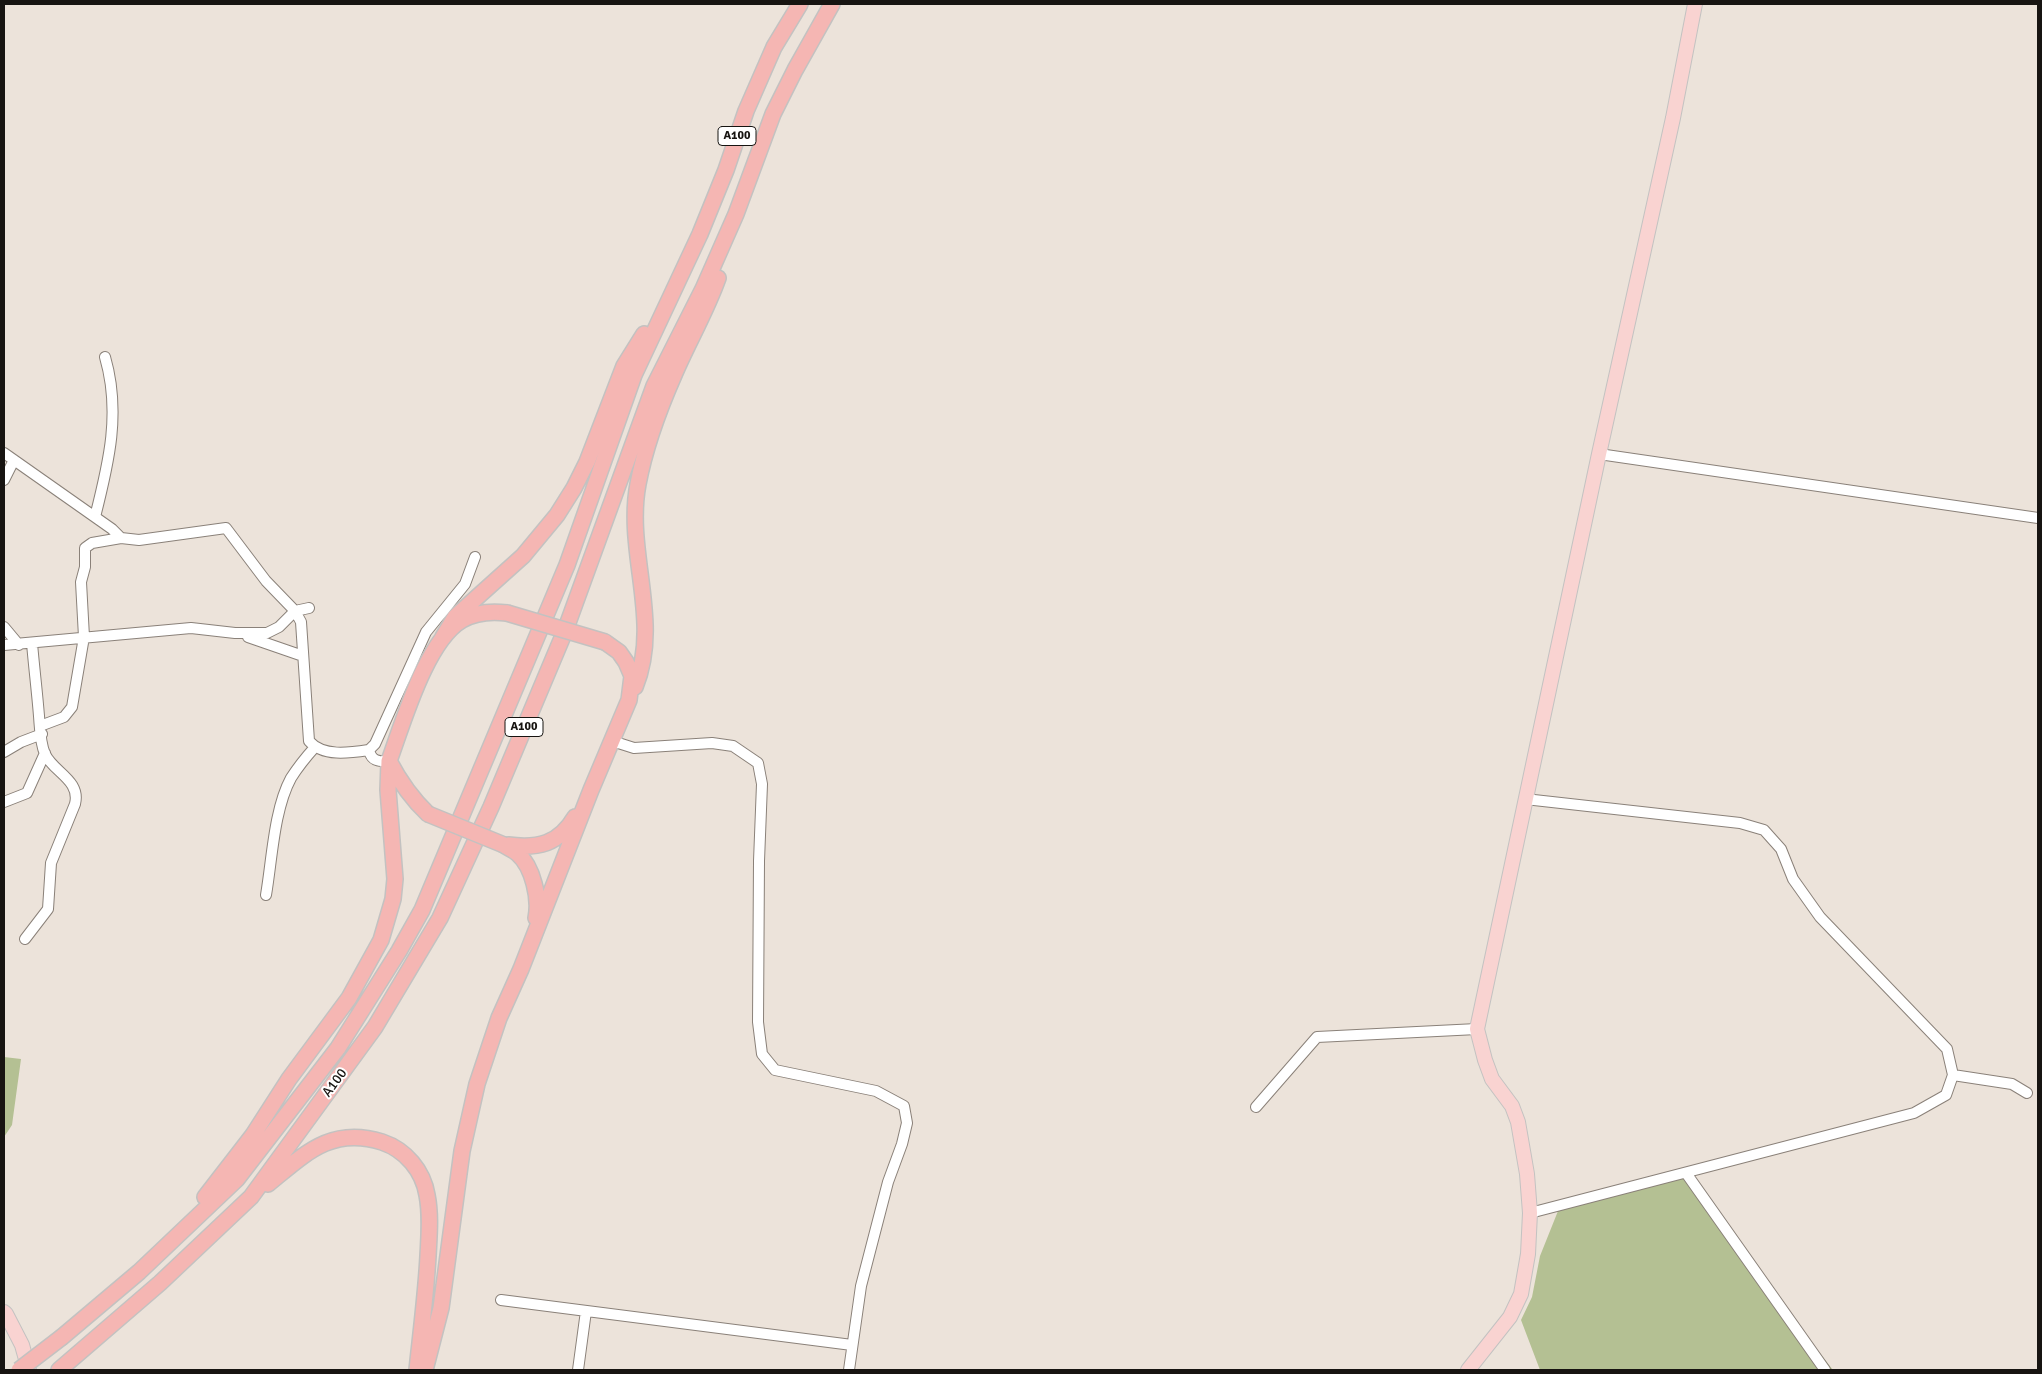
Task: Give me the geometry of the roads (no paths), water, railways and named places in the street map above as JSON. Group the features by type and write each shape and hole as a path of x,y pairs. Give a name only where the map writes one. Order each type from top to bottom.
{"highway":[{"name":"A100","path":"19,1370 62,1337 139,1272 237,1179 338,1048 422,910 567,565 634,375 684,272 726,170 746,111 774,47 800,4"},
{"name":"A100","path":"59,1370 175,1269 251,1197 375,1027 440,918 491,807 565,630 654,386 703,290 736,214 773,114 832,4"},
{"path":"425,1370 441,1308 462,1151 477,1084 489,1044 639,676 645,646 646,615 635,529 637,485 658,416 674,375 709,303 720,272 736,214"},
{"path":"139,1272 215,1186 253,1135 289,1079 349,998 381,940 393,899 395,879 388,790 389,761 422,676 436,647 455,617 523,556 557,515 574,488 586,462 624,366 684,272"},
{"path":"443,637 461,621 491,612 507,613 606,642 620,652 632,676 629,700"},
{"path":"389,761 400,783 413,800 428,814 504,845 519,855 535,886 538,908 521,969"},
{"path":"504,845 527,848 546,844 558,837 568,828 591,790"},
{"path":"251,1197 307,1152 326,1141 346,1136 367,1137 388,1144 405,1155 418,1170 427,1193 430,1209 426,1282 417,1370"}],"main road":[{"path":"1473,1368 1510,1317 1521,1294 1528,1254 1530,1213 1527,1174 1518,1122 1512,1106 1492,1079 1484,1060 1477,1029 1599,454 1673,118 1695,4"},
{"path":"4,1312 22,1345 29,1370"}],"street":[{"path":"95,517 105,480 112,438 112,380 105,356"},
{"path":"4,453 95,517 121,538"},
{"path":"1599,454 2038,518"},
{"path":"4,480 14,460"},
{"path":"4,752 64,717 72,707 84,637 81,582 85,567 85,548 92,544 121,538 139,540 226,528 266,581 295,611 301,622 309,741 315,747 334,753 369,750 375,744 426,632 465,584 475,557"},
{"path":"4,645 191,628 235,633 267,633 279,627 295,611 309,608"},
{"path":"4,627 19,644"},
{"path":"235,633 303,656"},
{"path":"24,939 48,910 51,862 76,799 76,791 72,784 45,754 32,643"},
{"path":"612,741 634,748 712,743 733,746 758,763 762,784 759,861 758,1022 762,1054 775,1070 876,1091 904,1106 906,1124 902,1144 888,1182 874,1230 861,1286 849,1370"},
{"path":"266,895 280,807 285,790 298,768 315,747"},
{"path":"369,750 370,756 374,760 389,761"},
{"path":"4,802 27,793 45,754"},
{"path":"1525,799 1740,823 1764,830 1780,849 1793,879 1820,917 1947,1049 1953,1075 1946,1095 1914,1113 1530,1213"},
{"path":"1256,1107 1317,1037 1477,1029"},
{"path":"1953,1075 2012,1084 2027,1093"},
{"path":"1686,1173 1825,1370"},
{"path":"502,1300 852,1345"},
{"path":"578,1370 586,1311"}]}
